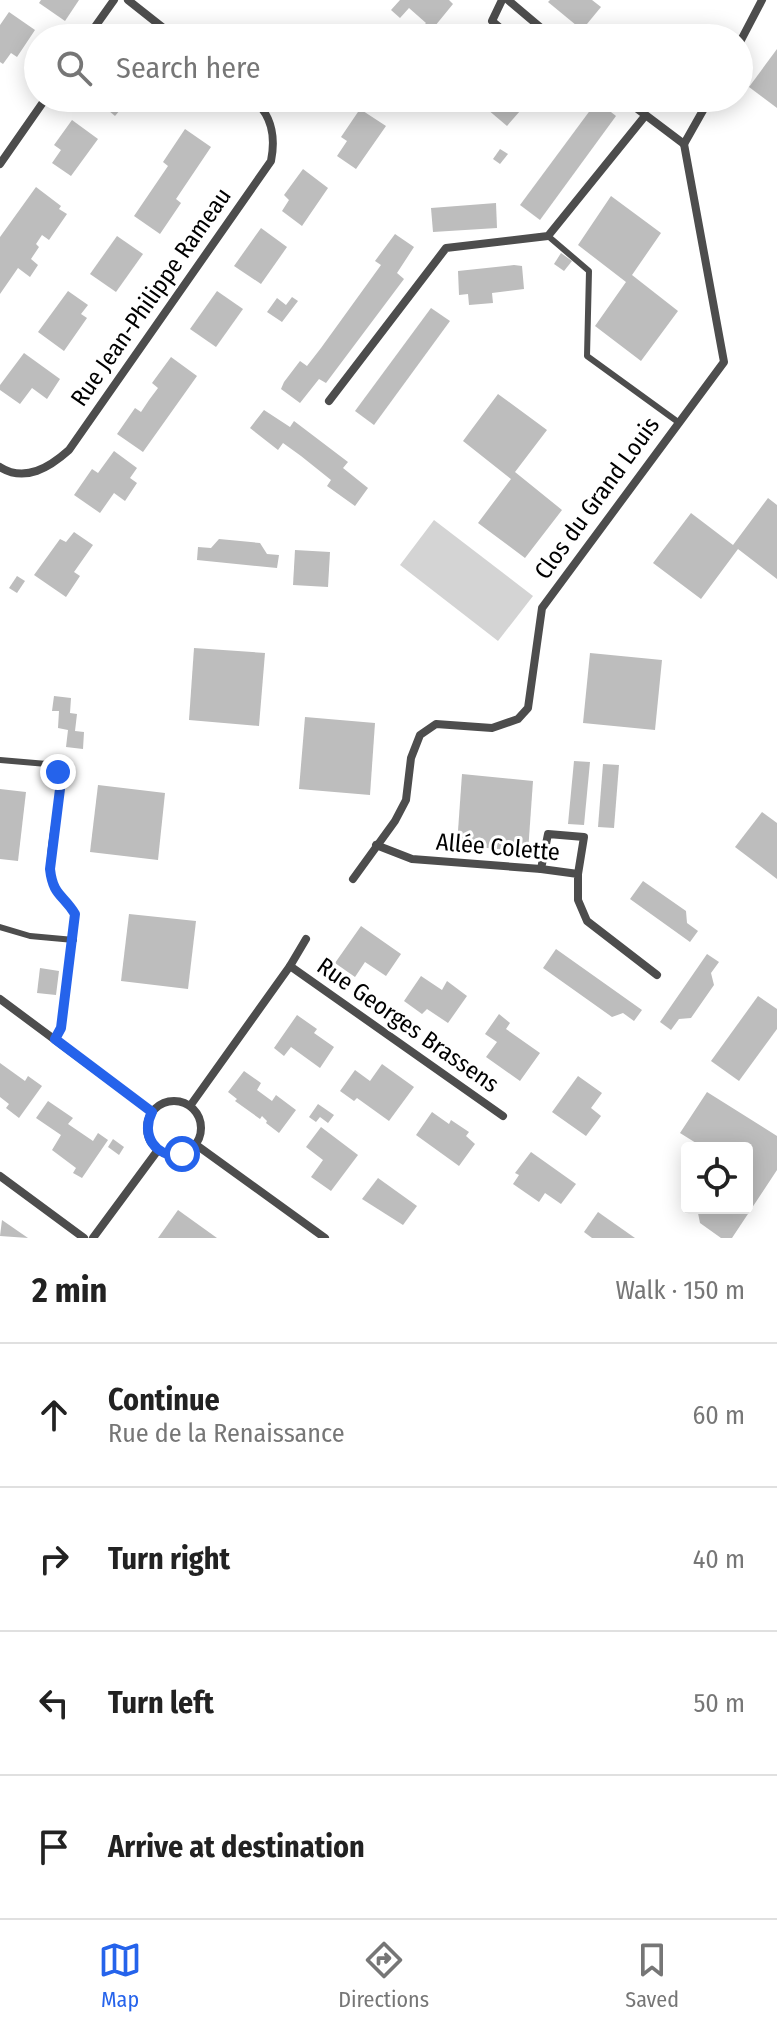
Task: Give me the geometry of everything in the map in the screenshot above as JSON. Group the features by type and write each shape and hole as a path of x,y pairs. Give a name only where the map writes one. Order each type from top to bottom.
{"street":[{"path":"97,24 114,0"},
{"path":"128,0 158,24"},
{"path":"496,24 492,21 505,0 535,24"},
{"path":"749,24 762,0"},
{"path":"0,164 36,112"},
{"name":"Rue Jean-Philippe Rameau","path":"0,467 7,472 27,474 51,467 69,450 271,161 273,129 265,112"},
{"path":"640,112 684,144 702,112"},
{"path":"329,401 446,248 548,236 645,116"},
{"name":"Clos du Grand Louis","path":"353,879 395,821 406,800 411,758 420,735 436,724 492,728 518,719 528,708 542,608 724,362 684,144"},
{"path":"541,869 548,834 584,837 578,874"},
{"name":"Allée Colette","path":"376,845 412,859 578,874 578,900 587,921 657,975"},
{"name":"Rue Georges Brassens","path":"190,1106 306,939"},
{"name":"Rue Georges Brassens","path":"290,966 503,1116"},
{"path":"0,999 152,1112"},
{"path":"165,1102 182,1102 190,1106 200,1120 195,1144 190,1150 174,1155 158,1150 146,1128 152,1112 165,1102"},
{"path":"195,1144 325,1238"},
{"path":"93,1238 158,1150"},
{"path":"0,1176 84,1238"}],"lane":[{"path":"548,236 589,271 587,356 678,422"},
{"path":"0,760 47,764 58,772 60,789 50,869 57,894 68,902 75,914 61,1028 55,1039"},
{"path":"0,927 30,936 74,940"}],"shaded area":[{"path":"434,520 533,596 498,641 400,565"}],"building":[{"path":"41,0 79,0 65,21 39,3"},
{"path":"400,0 449,0 453,4 437,24 425,24 409,8 400,18 391,10"},
{"path":"592,0 601,7 587,24 575,24 548,2"},
{"path":"9,12 26,24 24,46 17,57 11,53 3,64 0,62 0,25"},
{"path":"777,49 777,108 753,90 753,82"},
{"path":"358,112 365,112 386,126 356,169 337,156 347,141 341,137"},
{"path":"490,112 519,112 507,126"},
{"path":"589,112 611,112 616,116 540,220 520,205"},
{"path":"72,120 98,139 71,176 52,163 61,150 54,145"},
{"path":"185,129 211,147 176,199 181,203 160,234 134,216 168,166 163,162"},
{"path":"500,149 508,154 500,164 493,159"},
{"path":"303,169 328,188 302,226 282,211 289,200 284,195"},
{"path":"36,187 67,214 49,240 42,235 36,244 39,247 31,259 38,265 30,277 18,268 0,294 0,237"},
{"path":"611,196 661,233 632,275 678,311 641,361 595,326 626,282 578,245"},
{"path":"496,203 497,228 433,232 431,208"},
{"path":"261,228 287,247 261,284 234,266"},
{"path":"395,234 414,247 397,273 404,279 326,383 319,379 300,403 281,389 284,382 300,361 307,366 321,348 381,265 375,261"},
{"path":"117,236 143,254 116,292 90,274"},
{"path":"561,253 572,261 564,271 554,264"},
{"path":"522,266 524,289 492,293 493,303 469,305 468,294 459,295 458,271"},
{"path":"68,291 88,305 81,314 87,318 64,351 38,332"},
{"path":"217,291 243,309 216,347 190,329"},
{"path":"292,297 298,301 282,322 267,312 277,298 286,305"},
{"path":"431,308 450,321 374,425 355,411"},
{"path":"24,353 60,379 47,399 32,388 20,404 0,390 0,385"},
{"path":"171,357 197,376 143,452 117,434 135,408 141,412 158,388 152,383"},
{"path":"498,394 547,430 515,472 562,510 525,558 478,523 511,479 463,441"},
{"path":"264,410 290,427 294,421 348,462 343,468 368,488 355,506 327,486 331,480 301,456 283,443 278,450 250,428"},
{"path":"114,451 137,468 130,478 137,483 125,501 114,493 100,513 74,495 92,469 98,473"},
{"path":"768,498 777,505 777,579 738,549 701,599 653,563 691,513 733,545"},
{"path":"74,532 93,545 74,572 80,576 66,597 34,575 60,539 66,542"},
{"path":"219,539 260,543 267,554 279,555 277,568 197,560 198,547 211,548"},
{"path":"295,550 330,552 328,587 293,585"},
{"path":"17,576 25,581 17,593 9,588"},
{"path":"194,648 265,653 259,726 189,720"},
{"path":"590,653 662,660 655,730 583,723"},
{"path":"54,696 71,698 70,713 77,714 75,731 84,732 83,749 66,747 68,730 58,728 59,711 52,711"},
{"path":"305,717 375,723 370,795 299,789"},
{"path":"574,761 590,762 584,825 568,824"},
{"path":"603,764 619,765 614,828 598,827"},
{"path":"462,774 533,781 528,852 457,845"},
{"path":"98,785 165,793 158,860 90,852"},
{"path":"0,789 26,792 18,861 0,859"},
{"path":"762,812 777,823 777,879 735,847"},
{"path":"643,881 686,911 687,923 698,931 690,942 630,899"},
{"path":"129,914 196,921 188,989 121,981"},
{"path":"361,926 401,954 386,976 365,962 355,977 335,963"},
{"path":"556,949 642,1010 634,1021 623,1013 612,1017 543,968"},
{"path":"707,954 719,962 711,973 714,985 691,1018 679,1019 671,1030 660,1022"},
{"path":"40,968 59,971 56,995 37,993"},
{"path":"421,976 442,990 447,981 467,996 448,1023 427,1009 422,1014 404,1001"},
{"path":"758,996 777,1009 777,1029 739,1081 711,1061"},
{"path":"499,1014 510,1023 506,1029 540,1053 520,1081 486,1057 497,1042 485,1034"},
{"path":"297,1015 317,1029 314,1033 334,1047 320,1068 291,1047 284,1056 274,1048"},
{"path":"0,1063 25,1081 28,1076 42,1086 19,1118 6,1108 9,1104 0,1097"},
{"path":"382,1064 414,1087 389,1121 357,1098 354,1101 340,1091 355,1070 370,1081"},
{"path":"244,1071 261,1083 257,1090 272,1101 276,1095 296,1110 279,1133 262,1116 260,1119 235,1101 237,1099 228,1092"},
{"path":"578,1076 602,1093 591,1108 601,1116 586,1136 552,1112"},
{"path":"707,1092 777,1136 777,1170 753,1206 753,1142 694,1142 680,1133"},
{"path":"48,1101 73,1118 68,1124 93,1141 98,1133 108,1140 82,1178 73,1173 76,1168 52,1150 61,1135 36,1118"},
{"path":"318,1104 334,1115 328,1123 320,1117 316,1122 309,1117"},
{"path":"432,1112 449,1124 451,1120 469,1132 466,1136 475,1144 459,1166 416,1135"},
{"path":"321,1127 358,1155 331,1191 311,1177 323,1160 306,1147"},
{"path":"113,1139 124,1147 119,1155 108,1147"},
{"path":"531,1152 576,1184 561,1204 545,1193 539,1202 513,1184 519,1175 515,1173"},
{"path":"378,1178 417,1206 403,1225 362,1199"},
{"path":"178,1210 217,1238 158,1238"},
{"path":"598,1212 635,1238 592,1238 584,1232"},
{"path":"698,1214 748,1214 732,1238 721,1238 700,1223"},
{"path":"2,1220 28,1238 0,1236"}],"route":[{"path":"58,772 60,789 50,869 57,894 68,902 75,914 61,1028 55,1039 152,1112 146,1128 148,1137 158,1150 165,1154 182,1154"}]}
